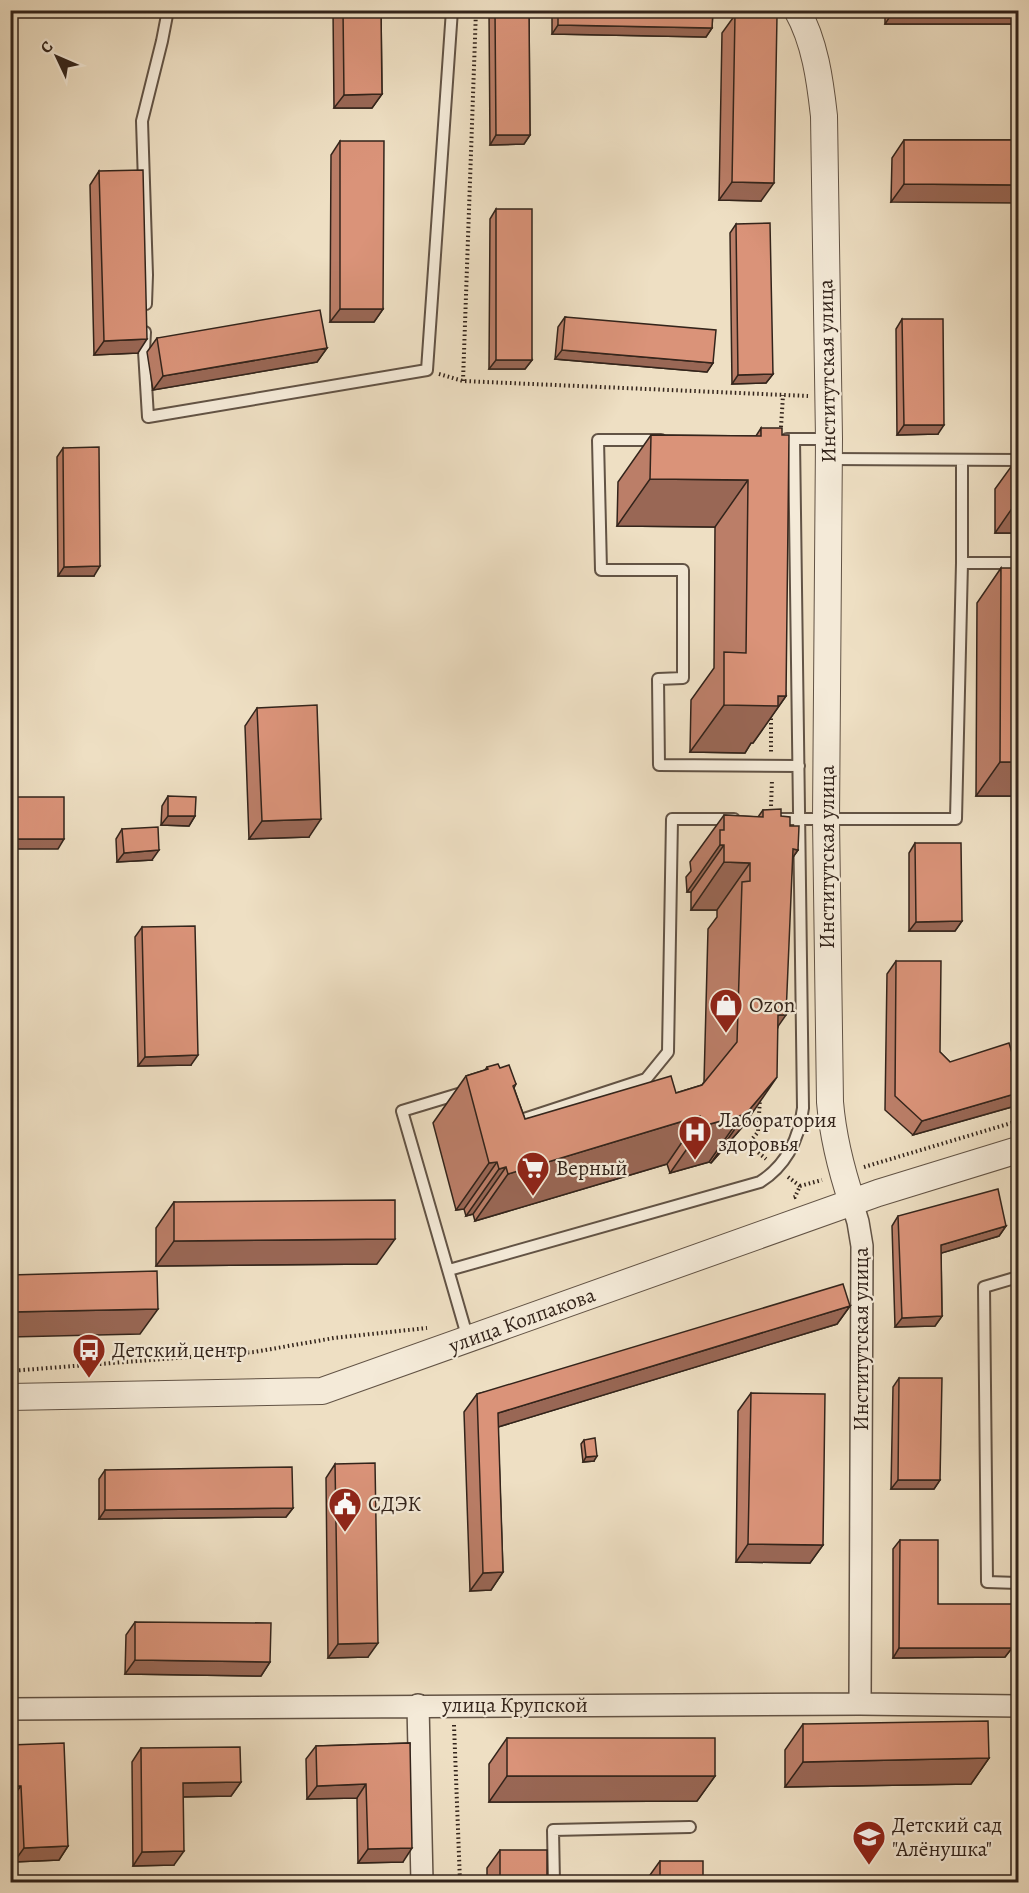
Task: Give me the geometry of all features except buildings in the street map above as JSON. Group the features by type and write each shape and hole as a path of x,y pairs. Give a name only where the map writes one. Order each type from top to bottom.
{"street":[{"name":"Институтская улица","path":"797,10 808,34 816,63 824,116 829,449 826,819 830,1102 832,1131 842,1174 858,1222 862,1246 860,1704"},
{"name":"улица Колпакова","path":"10,1397 322,1391 852,1202 1018,1150"},
{"name":"улица Крупской","path":"10,1709 418,1705 1018,1706"},
{"path":"418,1705 422,1882"}],"lane":[{"path":"168,10 142,121 147,275 144,351 148,417 427,370 452,10"},
{"path":"781,439 794,439 829,449 962,460 1018,460"},
{"path":"449,1270 760,1182 783,1161 796,1139 801,1126 803,1108 794,439"},
{"path":"667,440 598,440 601,570 683,570 683,678 657,679 659,765 799,766"},
{"path":"771,819 956,819 962,460"},
{"path":"962,563 1018,563"},
{"path":"511,1101 518,1121 646,1079 668,1052 672,819 749,819"},
{"path":"468,1339 402,1111 470,1091"},
{"path":"1018,1277 984,1287 987,1582 1018,1583"},
{"path":"554,1882 553,1830 690,1827"}],"path":[{"path":"463,381 476,10"},
{"path":"427,370 463,381 828,397"},
{"path":"781,439 783,395"},
{"path":"771,708 771,819"},
{"path":"760,1089 758,1132 748,1144 800,1186"},
{"path":"785,1200 795,1197 800,1186 1018,1121"},
{"path":"10,1371 254,1352 334,1338 429,1327"},
{"path":"454,1725 460,1882"}],"place":[{"name":"Ozon","path":"726,1034"},
{"name":"Лаборатория здоровья","path":"695,1161"},
{"name":"Верный","path":"533,1197"},
{"name":"Детский центр","path":"89,1379"},
{"name":"СДЭК","path":"345,1533"},
{"name":"Детский сад \"Алёнушка\"","path":"869,1866"}]}
